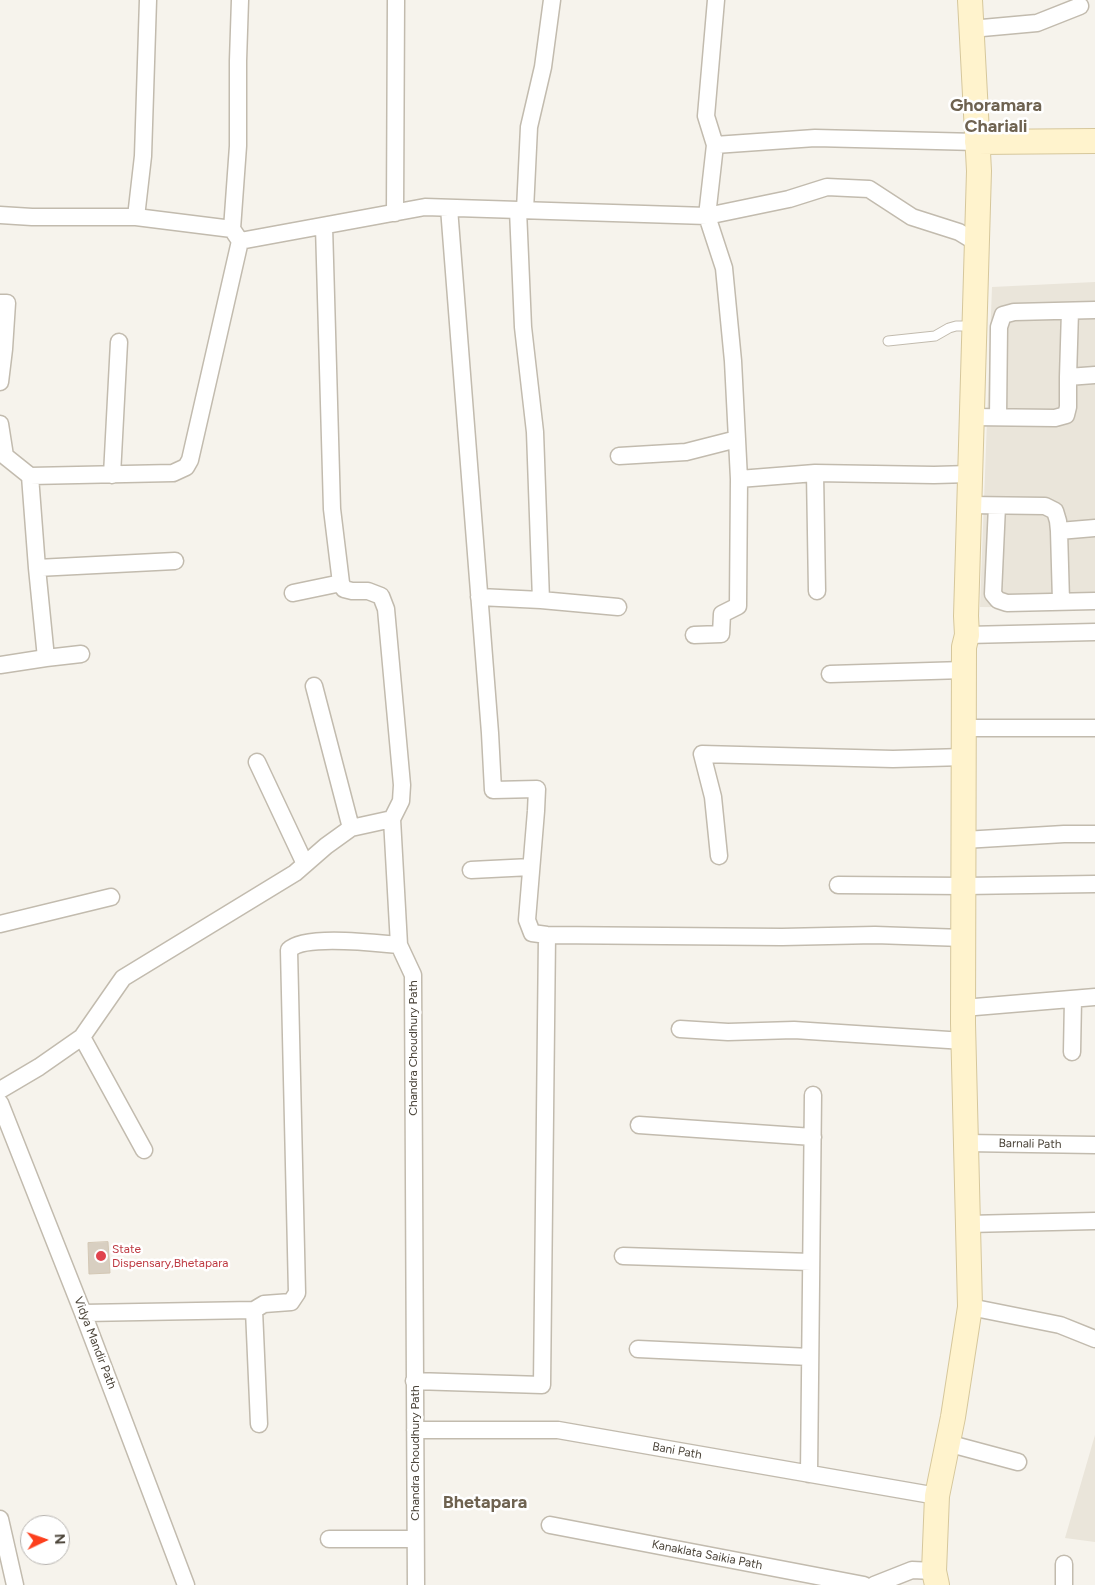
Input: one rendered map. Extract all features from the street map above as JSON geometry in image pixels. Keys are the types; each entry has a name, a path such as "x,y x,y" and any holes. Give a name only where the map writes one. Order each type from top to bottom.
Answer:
{"street":[{"path":"136,217 143,156 148,0"},
{"path":"0,424 6,456 30,476 173,473 186,466 190,460 236,235 240,0"},
{"path":"395,212 396,0"},
{"path":"541,600 534,432 523,327 521,210 528,127 543,67 552,0"},
{"path":"694,635 721,634 722,614 738,606 739,478 733,361 724,268 707,216 715,145 706,116 716,0"},
{"path":"874,1585 912,1570 936,1578 937,1496 970,1307 963,1008 964,647 968,636 966,616 980,171 970,0"},
{"path":"971,29 1036,22 1080,6"},
{"path":"715,145 815,138 977,142 1095,141"},
{"path":"0,215 32,217 136,217 236,235 324,226 425,207 707,216 789,199 826,187 869,189 912,217 960,232 977,243"},
{"path":"449,208 493,790 537,789 527,920 532,933 547,935 782,937 875,935 963,938"},
{"path":"0,1090 39,1067 82,1036 123,978 287,878 351,828 392,819 401,801 402,786 386,609 381,596 368,591 344,589 332,509 324,226"},
{"path":"0,303 6,303 0,382"},
{"path":"998,417 998,327 1003,315 1014,312 1095,310"},
{"path":"972,417 1054,418 1066,415 1068,407 1070,311"},
{"path":"112,475 119,342"},
{"path":"1068,377 1095,375"},
{"path":"619,456 686,452 737,439"},
{"path":"739,478 815,473 970,474"},
{"path":"815,473 817,591"},
{"path":"30,476 46,658"},
{"path":"969,505 1045,506 1055,511 1059,531 1061,601"},
{"path":"997,506 993,594 998,600 1007,603 1095,601"},
{"path":"1059,531 1095,528"},
{"path":"37,568 175,561"},
{"path":"293,593 342,583"},
{"path":"479,597 618,607"},
{"path":"968,636 1095,632"},
{"path":"0,665 81,654"},
{"path":"830,674 964,670"},
{"path":"314,686 351,828"},
{"path":"964,728 1095,728"},
{"path":"719,856 713,797 702,754 893,759 964,757"},
{"path":"257,762 305,864"},
{"name":"Chandra Choudhury Path","path":"392,819 399,945 413,975 416,1585"},
{"path":"964,840 1095,834"},
{"path":"471,870 532,867"},
{"path":"838,885 1095,884"},
{"path":"0,924 111,897"},
{"path":"414,1380 542,1385 547,935"},
{"path":"84,1313 254,1310 264,1304 291,1302 297,1293 288,950 293,945 304,943 346,940 399,945"},
{"path":"963,1008 1095,997"},
{"path":"1072,1052 1073,999"},
{"path":"680,1029 728,1032 794,1030 964,1041"},
{"path":"82,1036 144,1150"},
{"path":"809,1474 813,1095"},
{"name":"Vidya Mandir Path","path":"0,1103 84,1313 186,1585"},
{"path":"639,1125 812,1137"},
{"name":"Barnali Path","path":"966,1143 1095,1145"},
{"path":"968,1224 1095,1221"},
{"path":"623,1256 811,1262"},
{"path":"970,1307 1060,1325 1095,1339"},
{"path":"254,1310 259,1424"},
{"path":"638,1349 810,1357"},
{"name":"Bani Path","path":"415,1430 558,1430 937,1496"},
{"path":"947,1443 1018,1462"},
{"path":"0,1519 15,1585"},
{"name":"Kanaklata Saikia Path","path":"550,1524 864,1585"},
{"path":"329,1539 415,1539"},
{"path":"1064,1564 1064,1585"}],"lane":[{"path":"888,341 936,336 949,328 975,326"}],"shaded area":[{"path":"1095,282 1095,608 980,607 992,287"},
{"path":"1095,1435 1095,1542 1065,1538"}],"building":[{"path":"108,1242 110,1273 89,1274 88,1243"}],"place":[{"name":"State Dispensary,Bhetapara","path":"101,1256"}],"district":[{"name":"Ghoramara Chariali","path":"996,116"},
{"name":"Bhetapara","path":"485,1503"}]}
